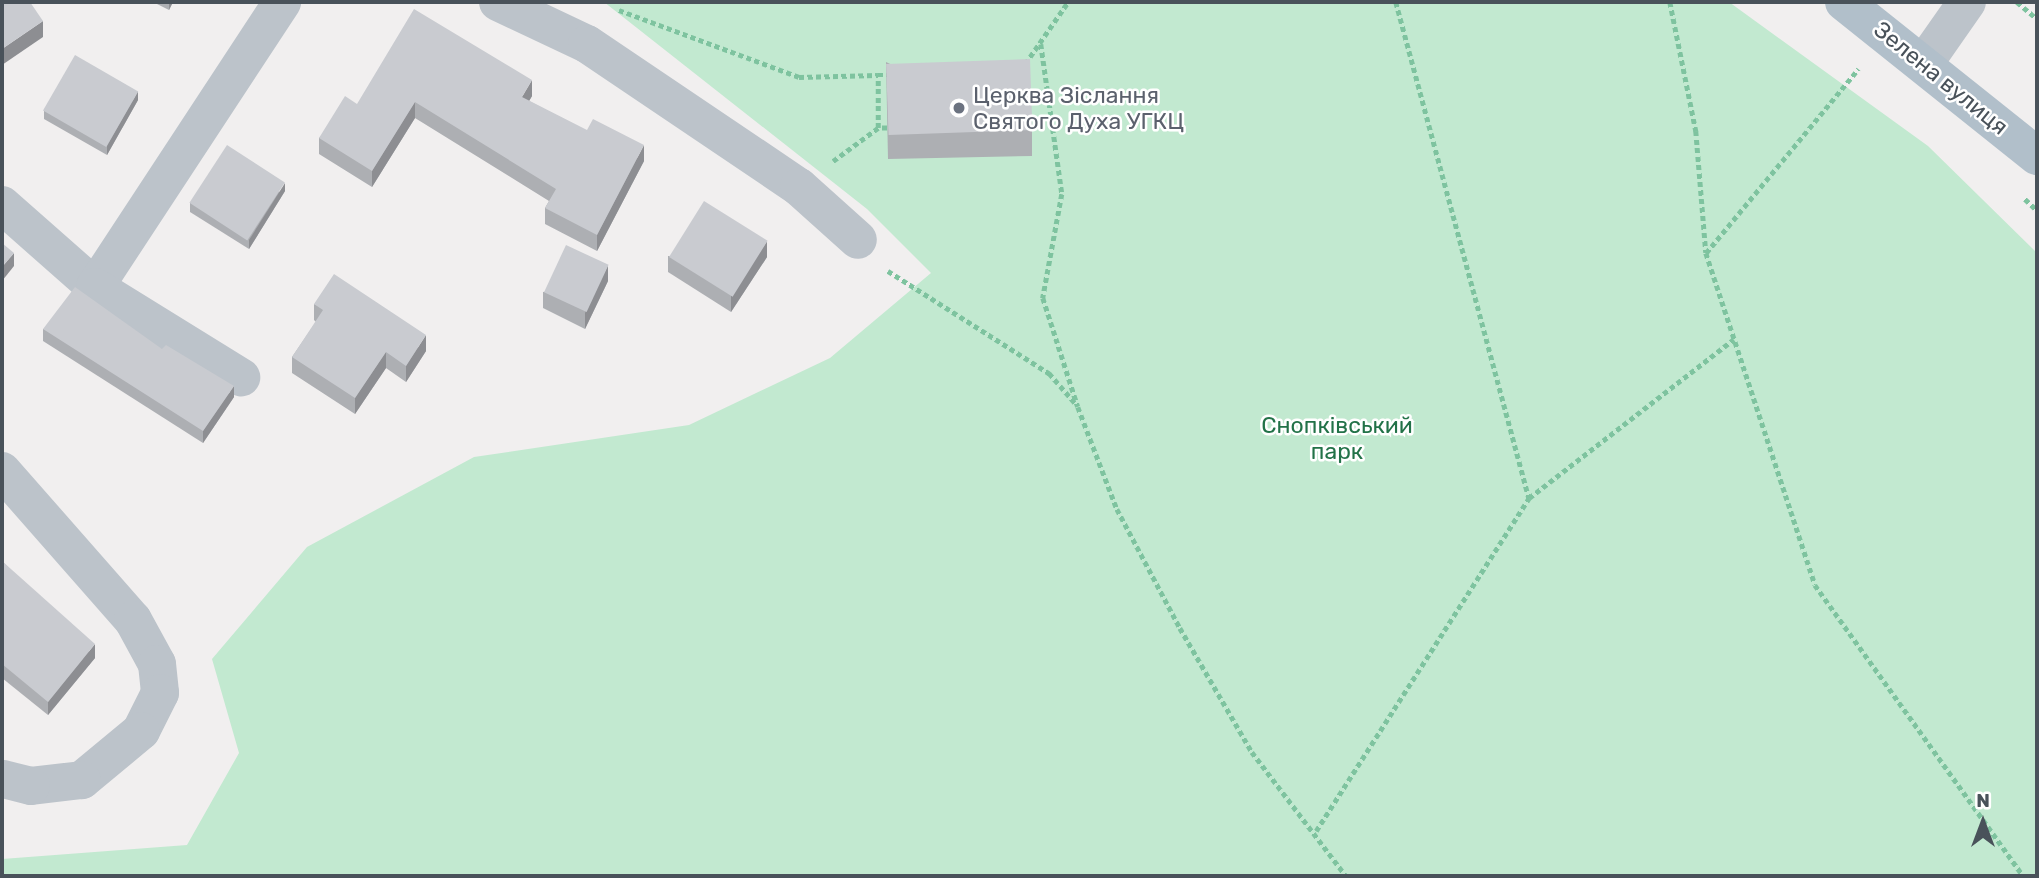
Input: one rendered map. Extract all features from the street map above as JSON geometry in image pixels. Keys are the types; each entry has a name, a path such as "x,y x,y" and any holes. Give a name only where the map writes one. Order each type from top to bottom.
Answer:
{"main road":[{"name":"Зелена вулиця","path":"1844,2 1925,62 2037,156"}],"street":[{"path":"95,287 282,2"},
{"path":"498,2 587,44 799,187 858,240"},
{"path":"1925,62 1967,2"},
{"path":"2,205 95,287 241,377"},
{"path":"2,471 133,620 157,664 160,693 141,730 82,780 31,786 2,779"}],"path":[{"path":"1011,68 1022,68 1068,2"},
{"path":"1396,2 1529,498"},
{"path":"1670,2 1696,131 1706,253 1815,584 2023,876"},
{"path":"2017,2 2037,19"},
{"path":"610,6 799,77 903,74"},
{"path":"1041,44 1062,194 1043,298 1078,407 1117,509 1180,628 1252,752 1316,831 1346,876"},
{"path":"1706,253 1865,60"},
{"path":"878,75 878,128"},
{"path":"799,187 878,128 887,128"},
{"path":"858,240 899,282 1049,373 1078,407"},
{"path":"1316,831 1529,498 1734,339"}],"green space":[{"name":"Снопківський парк","path":"604,2 1729,2 1928,146 2037,253 2037,876 2,876 2,859 187,845 239,753 212,659 307,547 474,457 689,425 830,358 931,273 867,209"}],"building":[{"path":"2,2 30,2 43,21 2,49"},
{"path":"414,9 532,80 522,97 587,130 593,119 644,145 597,235 545,208 556,189 415,102 372,171 319,138 345,96 357,104"},
{"path":"75,55 138,91 106,147 43,110"},
{"name":"Церква Зіслання Святого Духа УГКЦ","path":"1030,59 1032,130 889,135 886,64"},
{"path":"227,145 285,183 247,240 189,203"},
{"path":"704,201 768,241 733,297 669,257"},
{"path":"2,243 14,253 2,267"},
{"path":"566,245 609,265 587,312 544,292"},
{"path":"334,274 426,335 406,366 386,352 355,398 292,357 323,310 314,304"},
{"path":"75,287 162,349 166,345 234,386 203,431 43,329"},
{"path":"2,561 95,644 48,702 2,664"}],"place":[{"name":"Церква Зіслання Святого Духа УГКЦ","path":"959,108"}]}
